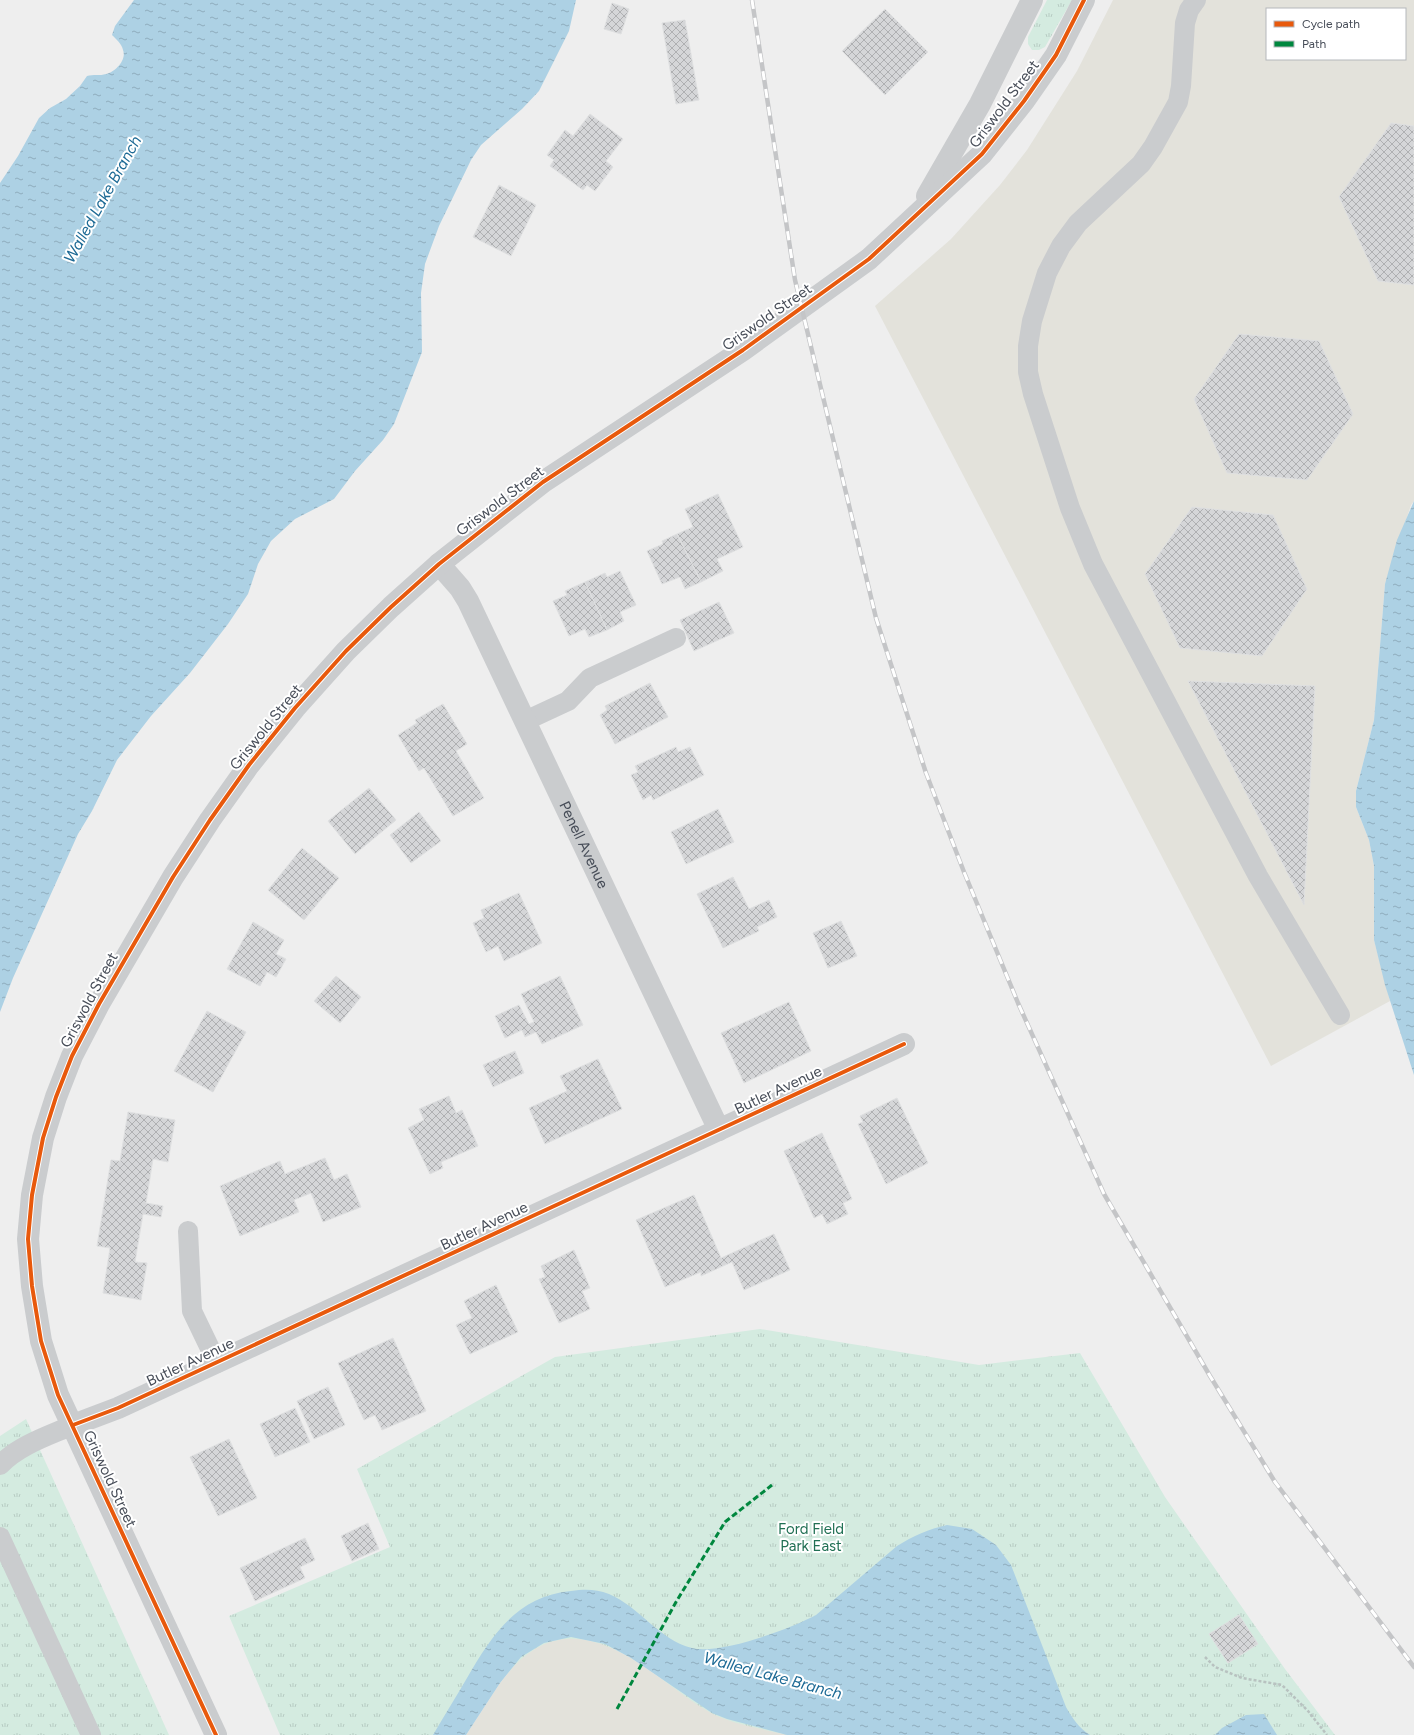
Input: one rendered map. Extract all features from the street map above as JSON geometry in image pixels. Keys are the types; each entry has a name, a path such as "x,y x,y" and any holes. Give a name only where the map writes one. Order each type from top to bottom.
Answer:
{"street":[{"name":"Griswold Street","path":"916,215 980,104 1032,0"},
{"name":"Griswold Street","path":"216,1735 58,1395 42,1341 32,1286 28,1239 32,1195 43,1138 56,1097 72,1056 113,979 173,877 210,820 249,764 295,708 346,651 391,607 439,564 544,482 707,374 869,259 982,154 1024,100 1056,55 1084,0"},
{"name":"Penell Avenue","path":"439,564 460,588 468,601 719,1130"},
{"name":"Butler Avenue","path":"72,1426 118,1408 904,1044"}],"lane":[{"path":"1196,0 1189,10 1185,24 1181,86 1178,102 1154,146 1141,164 1078,223 1061,246 1047,273 1032,321 1028,346 1028,372 1033,394 1070,508 1093,564 1258,876 1340,1015"},
{"path":"525,721 568,701 590,678 676,638"},
{"path":"188,1231 192,1310 216,1362"},
{"path":"0,1465 7,1458 31,1444 72,1426"},
{"path":"0,1537 91,1735"}],"path":[{"path":"1205,1656 1215,1667 1242,1678 1282,1685 1308,1711 1327,1735"}],"shaded area":[{"path":"1113,0 1414,0 1414,501 1411,505 1385,584 1374,720 1356,791 1356,807 1369,840 1374,866 1374,940 1390,1001 1271,1066 875,306 951,239 1000,185 1027,150 1077,71"},
{"path":"571,1637 605,1644 631,1658 712,1713 727,1719 787,1735 466,1735 500,1683 521,1657 544,1643"}],"green space":[{"path":"1047,0 1072,0 1045,47 1039,50 1032,50 1028,44 1028,37"},
{"name":"Ford Field Park East","path":"760,1329 979,1365 1080,1353 1165,1497 1285,1669 1335,1735 787,1735 748,1726 719,1717 701,1707 631,1658 600,1644 574,1639 551,1642 531,1652 513,1667 497,1687 466,1735 280,1735 229,1616 390,1547 357,1469 555,1357"},
{"path":"26,1419 169,1735 0,1735 0,1436"}],"water":[{"name":"Walled Lake Branch","path":"134,0 576,0 569,31 539,91 522,109 481,145 471,160 439,226 425,264 421,293 422,352 394,424 383,440 355,471 334,499 295,519 271,541 258,564 248,594 228,624 190,673 151,716 117,760 92,811 78,834 13,978 0,1012 0,183 18,156 39,118 50,108 66,99 80,86 87,76 109,73 113,71 122,61 124,54 123,50 112,35 115,26"},
{"path":"1414,501 1414,1075 1385,985 1374,940 1374,866 1369,840 1356,807 1356,791 1374,720 1385,584 1397,540"},
{"name":"Walled Lake Branch","path":"947,1525 972,1529 996,1545 1011,1565 1066,1707 1082,1729 1090,1735 787,1735 727,1719 712,1713 631,1658 605,1644 571,1637 544,1643 521,1657 500,1683 466,1735 433,1735 476,1662 497,1633 508,1620 521,1609 552,1594 586,1590 600,1591 620,1600 659,1631 680,1644 692,1648 720,1648 773,1633 816,1615 897,1546 921,1533"},
{"path":"1264,1714 1277,1735 1215,1735 1222,1728 1246,1715"}],"building":[{"path":"612,3 629,9 621,34 604,29"},
{"path":"885,9 928,52 885,95 842,51"},
{"path":"685,20 699,100 676,104 662,23"},
{"path":"590,114 623,139 606,161 613,167 595,191 587,185 583,190 550,166 554,160 547,155 565,130 573,136"},
{"path":"1391,123 1414,126 1414,285 1378,281 1339,197"},
{"path":"499,185 536,205 511,256 473,237"},
{"path":"1239,334 1319,341 1353,414 1307,480 1227,473 1194,399"},
{"path":"718,494 743,547 717,559 723,571 701,582 677,534 693,527 685,509"},
{"path":"1192,507 1273,515 1307,589 1262,656 1180,648 1145,574"},
{"path":"677,534 701,582 685,589 680,577 662,584 647,551 663,544 662,541"},
{"path":"620,571 636,605 620,612 624,621 607,630 585,582 605,573 607,577"},
{"path":"585,582 607,630 589,637 585,629 569,636 553,601 567,595 565,591"},
{"path":"719,602 734,633 694,651 680,620"},
{"path":"1188,681 1315,686 1304,905"},
{"path":"650,683 668,717 615,744 600,715 607,710 605,706"},
{"path":"443,704 467,744 456,751 484,798 453,816 424,768 419,771 398,735 417,723 415,720"},
{"path":"676,747 678,752 690,747 704,775 653,800 651,795 643,800 631,775 638,772 635,766"},
{"path":"369,788 396,820 355,854 328,821"},
{"path":"718,809 734,842 686,864 671,832"},
{"path":"419,812 441,841 411,863 390,835"},
{"path":"302,848 339,878 304,920 268,890"},
{"path":"733,877 749,909 769,900 777,917 757,927 759,931 723,948 697,894"},
{"path":"519,893 542,943 504,961 498,946 486,952 473,923 484,918 481,910"},
{"path":"841,921 857,956 828,968 813,933"},
{"path":"253,922 284,940 276,954 286,959 276,977 267,972 260,986 227,969"},
{"path":"336,976 361,997 340,1023 314,1001"},
{"path":"560,976 583,1025 542,1044 536,1032 525,1037 522,1030 505,1038 495,1016 519,1005 529,1024 534,1022 521,994"},
{"path":"789,1002 811,1051 744,1083 721,1033"},
{"path":"207,1011 246,1032 213,1092 174,1071"},
{"path":"515,1051 524,1073 493,1087 483,1065"},
{"path":"598,1059 622,1109 545,1144 529,1108 567,1091 560,1076"},
{"path":"449,1096 456,1113 462,1110 478,1146 441,1162 443,1168 430,1174 408,1128 424,1120 419,1109"},
{"path":"897,1098 928,1163 886,1184 858,1124 863,1122 860,1116"},
{"path":"128,1112 175,1120 168,1162 153,1159 146,1203 163,1206 161,1217 143,1214 135,1262 147,1263 141,1300 103,1293 110,1248 97,1246 111,1160 120,1161"},
{"path":"822,1133 852,1199 843,1203 848,1214 827,1224 822,1214 814,1218 784,1151"},
{"path":"325,1158 334,1180 347,1174 361,1207 323,1222 311,1193 294,1200 299,1212 240,1236 220,1186 280,1161 285,1174"},
{"path":"694,1195 721,1258 774,1234 790,1270 744,1290 732,1262 701,1276 701,1272 665,1287 636,1220"},
{"path":"574,1250 590,1288 582,1291 590,1309 559,1323 539,1279 545,1277 541,1266"},
{"path":"496,1285 518,1332 470,1354 456,1325 472,1318 464,1301"},
{"path":"393,1338 426,1411 382,1430 375,1415 364,1420 338,1363"},
{"path":"328,1387 345,1425 314,1439 297,1401"},
{"path":"295,1408 310,1442 275,1457 260,1424"},
{"path":"229,1439 257,1498 218,1516 190,1457"},
{"path":"368,1523 379,1549 352,1561 341,1536"},
{"path":"305,1538 315,1560 300,1567 305,1578 255,1601 240,1568"},
{"path":"1239,1615 1258,1644 1228,1663 1209,1634"}],"railway":[{"path":"752,0 795,280 876,618 926,773 964,872 1018,1003 1104,1194 1210,1376 1275,1482 1414,1667"}],"marked path":[{"path":"617,1709 676,1602 725,1522 772,1485"}],"cycle path":[{"path":"216,1735 58,1395 41,1341 32,1286 28,1239 32,1195 43,1138 56,1097 72,1056 99,1004 173,877 210,820 249,765 295,708 346,651 391,607 439,564 543,482 743,350 869,259 982,154 1024,101 1056,55 1084,0"},
{"path":"73,1425 118,1408 904,1044"}]}
